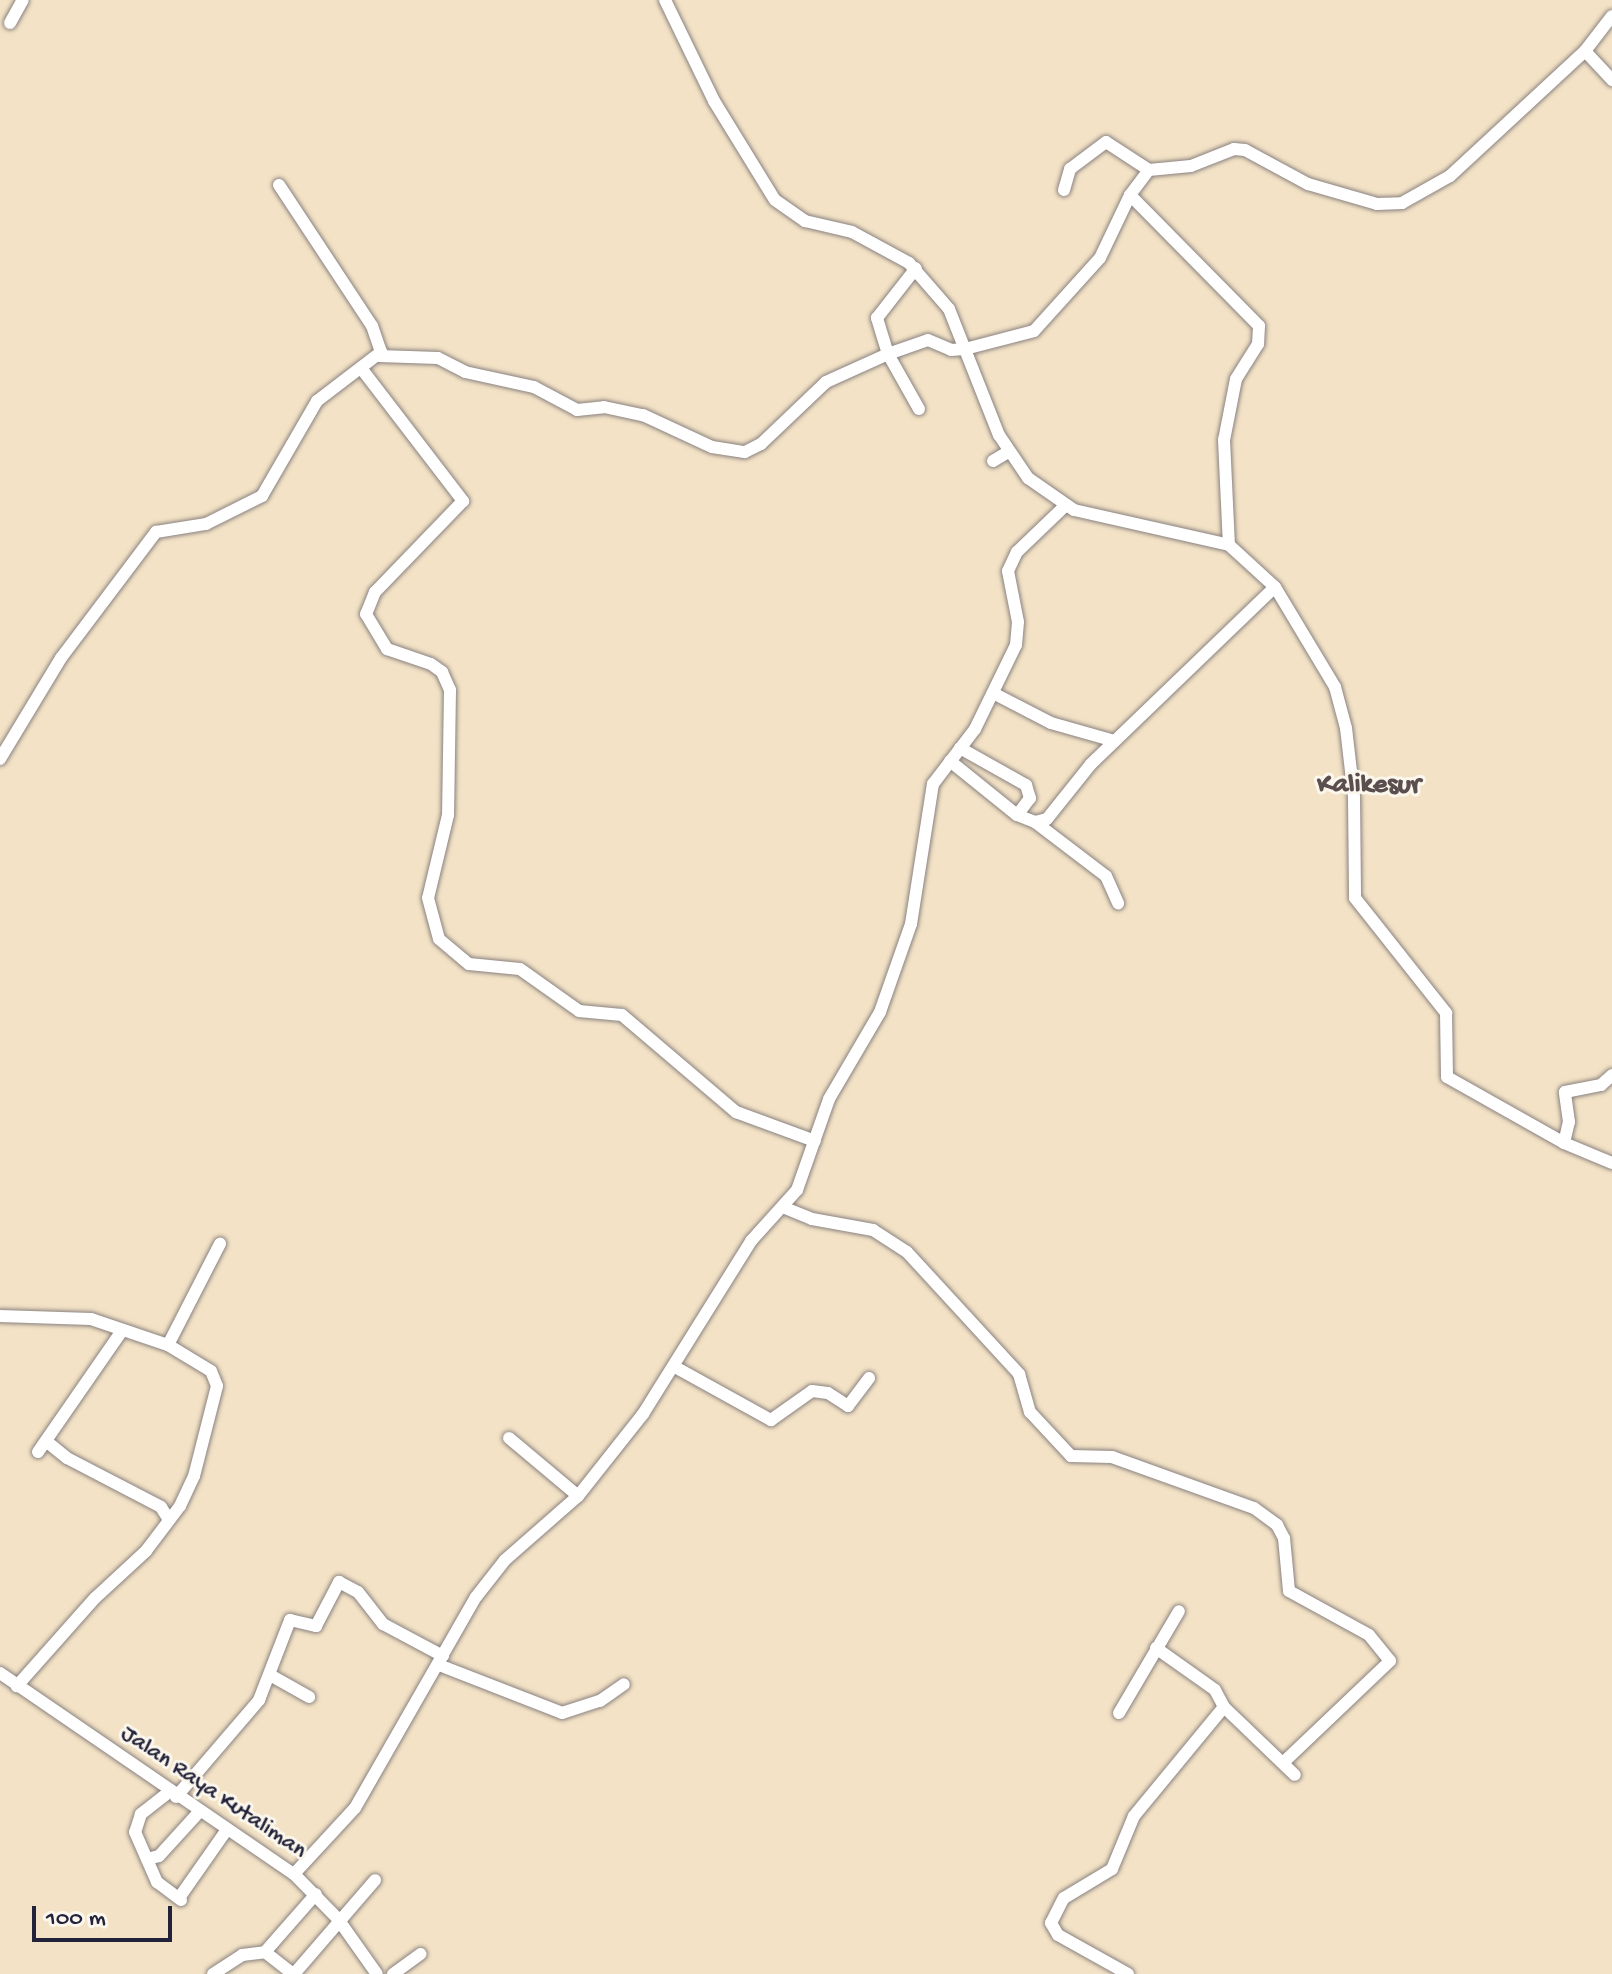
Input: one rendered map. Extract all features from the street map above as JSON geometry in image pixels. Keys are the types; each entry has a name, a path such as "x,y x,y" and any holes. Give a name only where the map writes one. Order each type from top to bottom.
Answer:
{"street":[{"path":"10,23 23,0"},
{"path":"665,0 714,101 775,200 789,214 852,232 916,268 953,314 1008,452 1028,478 1065,506 1229,545 1275,587 1335,687 1346,728 1354,797 1355,898 1446,1013 1447,1077 1564,1143 1612,1163"},
{"path":"1064,190 1070,169 1100,142 1111,142 1149,170 1191,166 1234,149 1245,150 1308,184 1377,204 1402,203 1450,176 1585,51 1612,16"},
{"path":"1585,51 1612,80"},
{"path":"0,759 61,658 156,532 206,524 262,496 317,401 379,356 438,358 465,372 534,387 577,410 604,407 643,415 712,447 745,452 761,444 826,382 888,354 928,340 951,350 965,349 1042,325 1100,258 1130,195 1149,170"},
{"path":"279,185 372,326 382,348 379,356"},
{"path":"1130,195 1259,326 1258,344 1236,379 1224,440 1229,545"},
{"path":"916,268 877,318 888,354 919,409"},
{"path":"361,368 463,501 375,592 366,614 387,649 431,664 442,672 450,690 448,815 428,898 439,939 469,964 520,969 579,1011 622,1015 736,1112 815,1141"},
{"path":"993,461 1008,452"},
{"path":"294,1874 355,1808 441,1660 505,1560 578,1496 675,1367 751,1241 785,1208 815,1141 829,1099 880,1012 895,971 911,924 931,791 993,693 1016,645 1017,612 1008,571 1017,552 1065,506"},
{"path":"1035,822 1057,813 1114,741 1275,587"},
{"path":"993,693 1051,723 1114,741"},
{"path":"960,748 1026,785 1030,798 1017,815"},
{"path":"950,761 1017,815 1035,822 1106,876 1118,903"},
{"path":"1564,1143 1569,1122 1565,1092 1601,1085 1612,1075"},
{"path":"785,1208 812,1219 873,1230 907,1252 1019,1374 1030,1412 1071,1456 1122,1460 1254,1508 1283,1532 1289,1591 1369,1635 1390,1661 1284,1762"},
{"path":"168,1345 220,1244"},
{"path":"0,1316 91,1319 121,1332 168,1345 211,1371 217,1386 194,1476 169,1520 17,1686"},
{"path":"121,1332 42,1446 161,1507 169,1520"},
{"path":"675,1367 771,1420 812,1391 820,1390 848,1406 869,1378"},
{"path":"509,1438 578,1496"},
{"path":"226,1831 180,1899 157,1882 135,1825 141,1814 173,1794 259,1700 290,1620 316,1626 339,1582 358,1592 383,1624 441,1660 562,1713 600,1701 624,1684"},
{"path":"1119,1713 1179,1611"},
{"path":"1156,1648 1215,1690 1224,1707 1295,1775"},
{"name":"Jalan Raya Kutaliman","path":"0,1673 226,1831 294,1874 338,1919 377,1974"},
{"path":"270,1675 309,1697"},
{"path":"1128,1974 1058,1935 1051,1923 1064,1898 1112,1869 1134,1816 1224,1707"},
{"path":"147,1859 159,1856 199,1812"},
{"path":"265,1952 293,1974 375,1880"},
{"path":"213,1974 242,1955 265,1952 316,1894"},
{"path":"393,1974 421,1954"}],"district":[{"name":"Kalikesur","path":"1369,786"}]}
